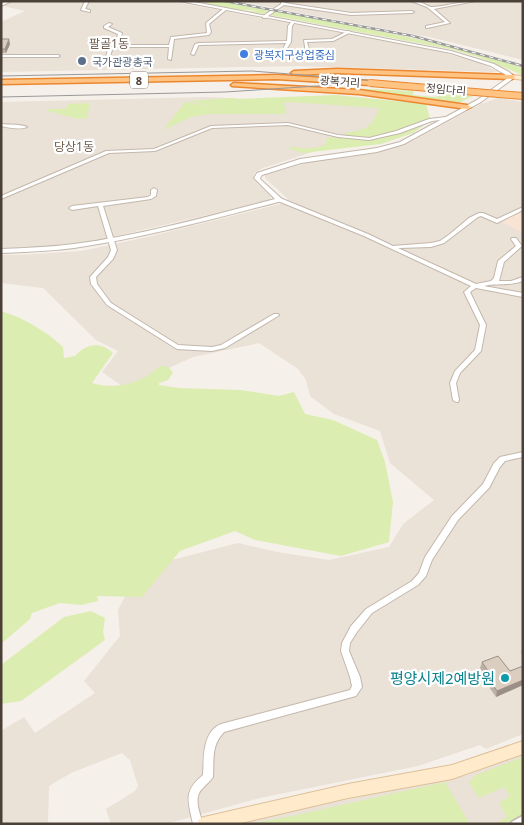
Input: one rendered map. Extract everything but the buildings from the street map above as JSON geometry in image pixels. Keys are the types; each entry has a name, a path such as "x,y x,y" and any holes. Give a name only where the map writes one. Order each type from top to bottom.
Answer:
{"highway":[{"path":"277,77 302,72 337,71 512,77"},
{"name":"광복거리","path":"1,82 277,77 370,83"},
{"name":"광복거리","path":"1,90 370,83"},
{"name":"정임다리","path":"370,83 523,96"},
{"path":"234,85 359,92 467,107"}],"main road":[{"path":"512,77 523,78"},
{"path":"204,824 348,791 452,772 523,747"}],"street":[{"path":"1,5 10,1"},
{"path":"87,1 83,10 89,11"},
{"path":"181,1 466,56 499,69 512,77 483,98 402,143 376,150 300,161 259,174 257,178 280,200 393,247 475,286 523,295"},
{"path":"413,1 433,8 448,23 427,28"},
{"path":"433,8 473,1"},
{"path":"264,16 283,2 352,14 412,12"},
{"path":"170,59 172,38 208,34 207,24 209,20 226,9"},
{"path":"276,52 283,52 289,42 290,26 293,22"},
{"path":"110,24 105,27 120,33 117,46"},
{"path":"308,53 305,41 333,40 349,32"},
{"path":"193,54 196,45 199,44 289,42"},
{"path":"107,61 110,49 117,46 171,46"},
{"path":"1,56 58,56"},
{"path":"1,198 108,152 155,150 211,126 288,124 338,136 369,139 398,132 431,120 446,118"},
{"path":"1,125 25,127"},
{"path":"72,208 149,198 153,196 154,190"},
{"path":"1,251 48,250 110,242 280,200"},
{"path":"100,205 114,250 110,258 94,277 94,284 109,304 177,347 212,349 223,347 276,315"},
{"path":"393,247 435,244 457,233 475,216 481,214 497,221 523,208"},
{"path":"493,282 500,273 501,261 518,246 514,239"},
{"path":"456,400 453,383 458,372 478,351 482,338 483,325 467,292 475,286 493,282 512,283 523,279"},
{"path":"198,824 192,796 195,786 208,777 209,745 213,736 221,728 353,693 357,687 355,677 344,651 354,628 369,611 415,583 423,574 428,559 454,518 486,486 496,465 503,459 523,454"},
{"path":"514,824 523,819"}],"shaded area":[{"path":"13,1 168,1 442,52 480,63 498,72 298,66 1,72 1,22 25,11 3,6"},
{"path":"237,1 523,1 523,60 434,38"},
{"path":"209,97 384,106 377,124 365,135 263,168 254,173 253,179 271,197 268,201 90,242 27,248 1,248 1,102"},
{"path":"498,98 523,102 523,734 486,749 480,745 418,766 260,798 166,824 111,824 106,809 135,791 138,786 130,760 122,753 71,773 49,786 48,824 1,824 1,731 24,717 35,733 95,693 84,681 120,636 118,610 127,592 160,563 238,543 277,552 329,560 389,547 403,524 434,500 390,463 380,431 334,414 310,396 306,380 298,369 259,343 193,357 125,388 102,372 118,351 96,340 43,288 1,283 1,255 81,251 152,236 280,204 289,200 265,178 265,175 326,157 374,152 409,143 481,104"},
{"path":"523,210 523,233 500,221"},
{"path":"523,754 523,824 225,824 468,775"}],"green space":[{"path":"193,1 220,1 270,11 264,14 247,11 259,10 241,10"},
{"path":"276,11 401,35 493,58 523,68 523,75 478,57 450,49 270,15"},
{"path":"323,88 414,91 413,95 437,97 438,93 473,96 454,103 372,91"},
{"path":"335,95 426,104 430,118 400,130 376,136 354,137 345,135 346,133 364,129 371,124 379,108 289,102 282,103 286,108 286,114 208,114 191,117 163,130 185,102 220,108 187,101"},
{"path":"90,103 87,118 78,119 55,113 54,111 46,112 49,109 66,109 68,104"},
{"path":"428,122 413,133 381,144 303,153 290,149 290,147 308,148 322,146 326,144 326,139 331,137 375,139 403,132"},
{"path":"1,311 26,321 49,336 63,347 64,358 75,356 88,347 98,346 108,349 113,353 92,383 110,386 128,384 145,377 160,366 169,367 173,373 168,380 159,383 159,385 179,388 241,390 279,396 294,392 305,414 333,420 377,440 385,462 393,502 389,542 341,556 255,540 235,531 180,551 142,597 97,596 98,601 81,605 60,603 32,613 30,619 1,644"},
{"path":"91,611 105,618 103,632 105,640 21,701 1,704 1,665 64,617"},
{"path":"523,757 523,815 505,824 496,824 507,817 499,803 510,796 504,787 479,798 469,782 476,775"},
{"path":"445,782 470,824 248,824 292,816"}],"tram line":[{"path":"1,76 252,71 429,85 523,95"},
{"path":"1,97 225,92 333,85"}],"railway":[{"path":"225,1 413,36 523,66"}],"place":[{"name":"광복지구상업중심","path":"244,54"},
{"name":"국가관광총국","path":"82,61"},
{"name":"평양시제2예방원","path":"505,678"}],"district":[{"name":"팔골1동","path":"109,43"},
{"name":"당상1동","path":"74,146"}]}
